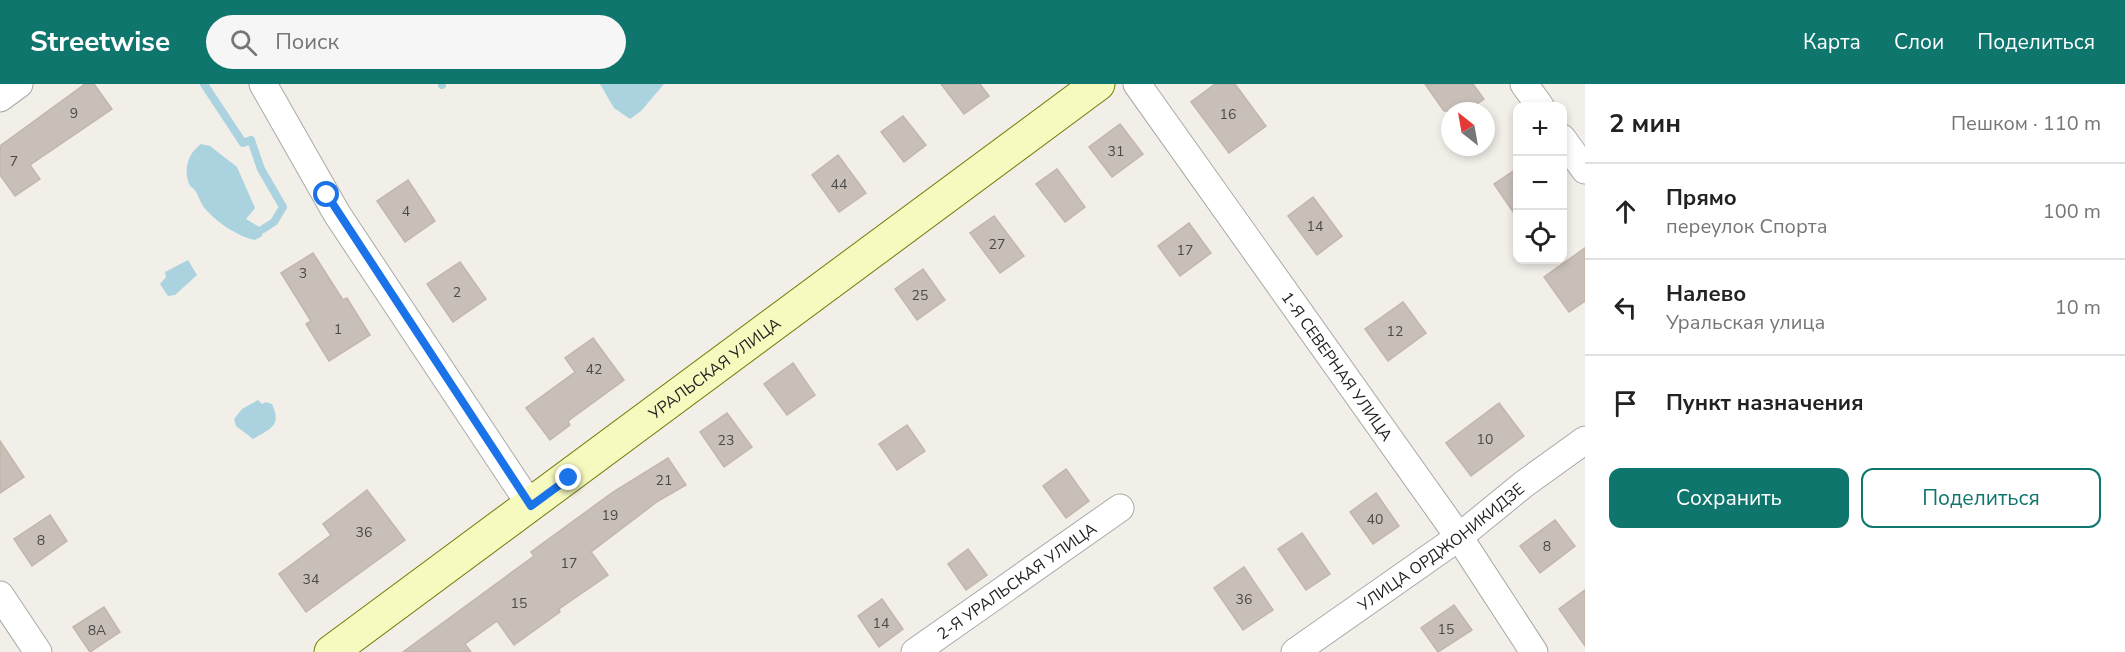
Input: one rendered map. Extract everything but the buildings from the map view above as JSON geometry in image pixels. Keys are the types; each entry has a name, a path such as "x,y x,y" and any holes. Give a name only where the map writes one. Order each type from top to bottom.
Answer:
{"main road":[{"name":"УРАЛЬСКАЯ УЛИЦА","path":"331,652 1098,84"}],"street":[{"path":"0,98 19,84"},
{"path":"263,84 337,214 531,506"},
{"name":"1-Я СЕВЕРНАЯ УЛИЦА","path":"1137,84 1459,537 1534,652"},
{"path":"1524,84 1537,102"},
{"path":"1567,144 1585,170"},
{"name":"УЛИЦА ОРДЖОНИКИДЗЕ","path":"1295,652 1459,537 1524,484 1585,440"},
{"name":"2-Я УРАЛЬСКАЯ УЛИЦА","path":"915,652 1120,508"},
{"path":"0,595 38,652"}],"water":[{"path":"600,84 664,84 641,111 630,119 614,108"},
{"path":"201,144 210,146 237,167 255,208 246,219 263,229 262,236 255,240 234,232 219,222 203,206 190,186 187,175 192,153"},
{"path":"188,260 197,275 175,295 168,296 160,284 166,277 165,272"},
{"path":"258,400 262,404 266,402 272,404 276,417 273,426 253,439 236,426 234,419 242,409"}],"waterway":[{"path":"204,84 243,143 251,140 261,169 283,207 274,222 263,229"}],"route":[{"path":"327,195 337,214 531,506 569,478"}]}
